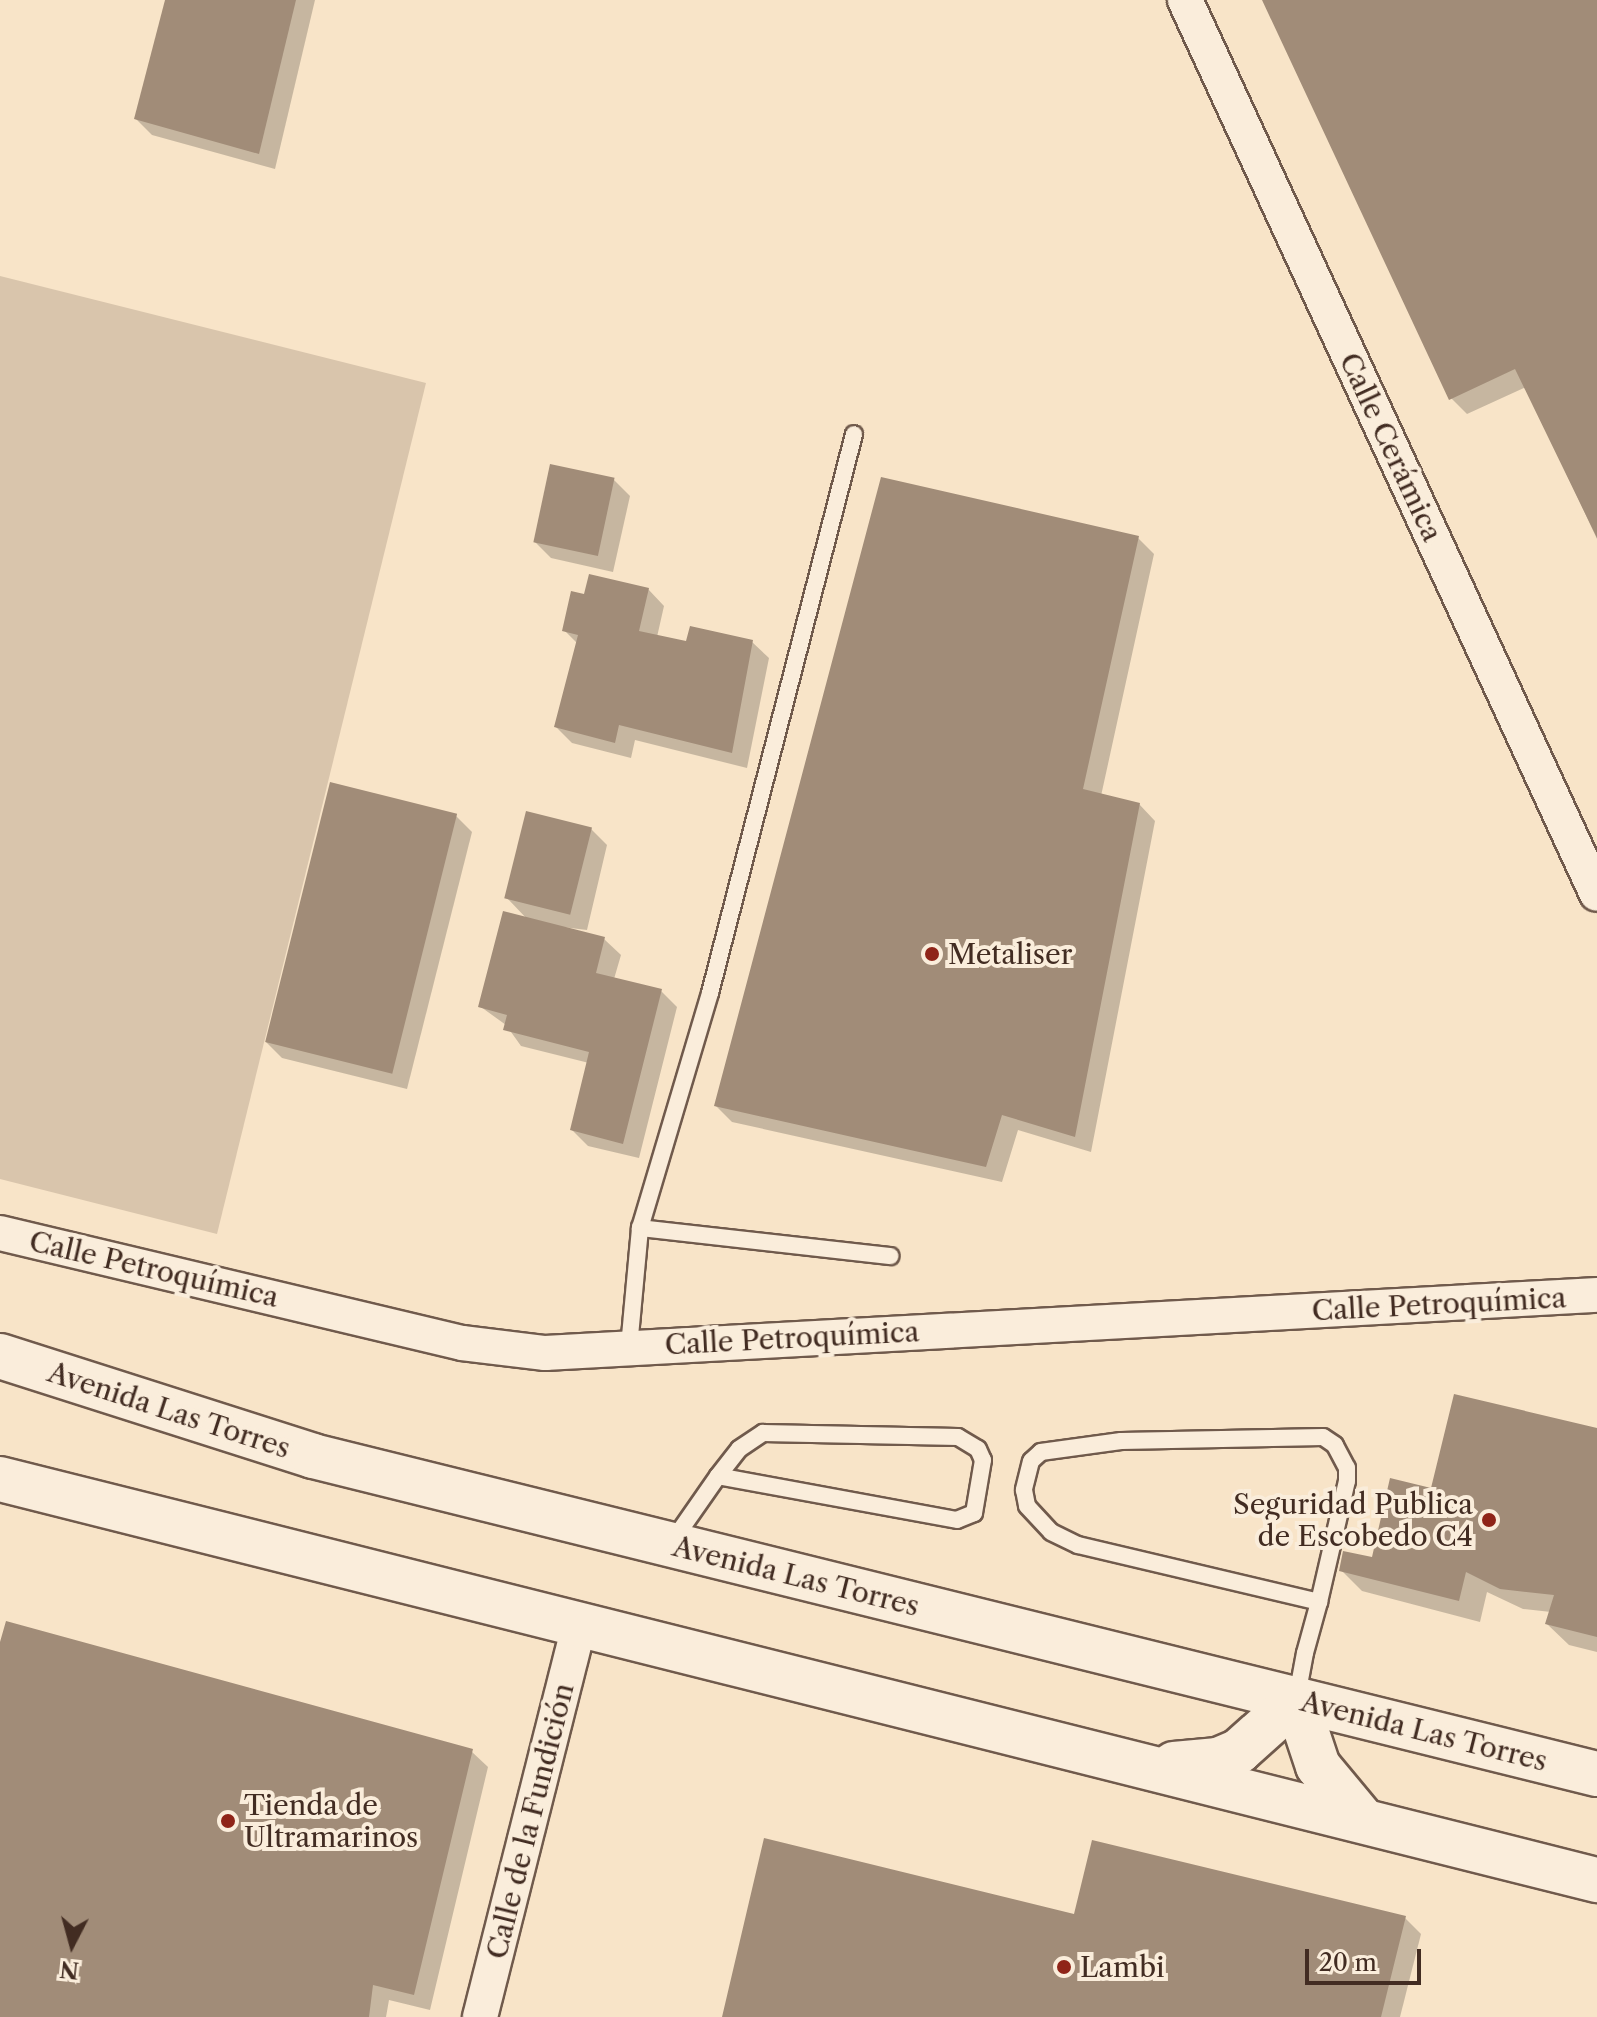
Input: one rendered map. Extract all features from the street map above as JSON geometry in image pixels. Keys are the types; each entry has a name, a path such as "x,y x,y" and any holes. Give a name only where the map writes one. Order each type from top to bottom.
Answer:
{"main road":[{"name":"Avenida Las Torres","path":"0,1356 313,1456 1597,1774"},
{"path":"0,1479 1597,1880"},
{"path":"1156,1767 1218,1760 1239,1751 1296,1700 1318,1766 1362,1819"}],"street":[{"name":"Calle Cerámica","path":"1185,0 1597,894"},
{"name":"Calle Petroquímica","path":"0,1233 462,1343 545,1353 1597,1295"},
{"name":"Calle de la Fundición","path":"480,2017 579,1625"}],"lane":[{"path":"629,1347 640,1228 710,993 854,434"},
{"path":"640,1228 890,1256"},
{"path":"671,1545 718,1476 739,1449 763,1433 958,1437 978,1449 983,1460 974,1513 957,1520 718,1476"},
{"path":"1296,1700 1319,1602 1347,1481 1342,1455 1323,1437 1121,1441 1041,1452 1031,1461 1024,1490 1027,1506 1051,1532 1078,1545 1319,1602"}],"shaded area":[{"path":"0,276 426,383 217,1234 0,1179"}],"building":[{"path":"165,0 296,0 259,154 134,119"},
{"path":"1262,0 1597,0 1597,538 1515,369 1449,400"},
{"path":"550,464 615,478 598,556 533,542"},
{"name":"Metaliser","path":"881,477 1139,536 1083,789 1140,803 1075,1137 1002,1115 986,1167 714,1106"},
{"path":"589,574 649,588 639,631 686,641 690,626 753,640 732,753 619,725 615,743 554,727 578,635 562,631 571,591 584,594"},
{"path":"330,782 457,814 392,1074 265,1042"},
{"path":"526,811 592,827 570,915 504,898"},
{"path":"503,911 605,937 596,973 662,989 623,1144 570,1130 589,1052 503,1030 507,1015 478,1007"},
{"name":"Seguridad Publica de Escobedo C4","path":"1454,1394 1597,1428 1597,1637 1545,1624 1554,1595 1500,1589 1466,1572 1459,1601 1339,1571 1343,1551 1372,1557 1390,1478 1431,1488"},
{"name":"Tienda de Ultramarinos","path":"6,1621 473,1749 414,1995 373,1985 369,2017 0,2017 0,1642"},
{"name":"Lambi","path":"764,1838 1074,1914 1092,1840 1406,1916 1381,2017 722,2017"}],"place":[{"name":"Metaliser","path":"932,954"},
{"name":"Seguridad Publica de Escobedo C4","path":"1489,1520"},
{"name":"Tienda de Ultramarinos","path":"228,1821"},
{"name":"Lambi","path":"1064,1967"}]}
